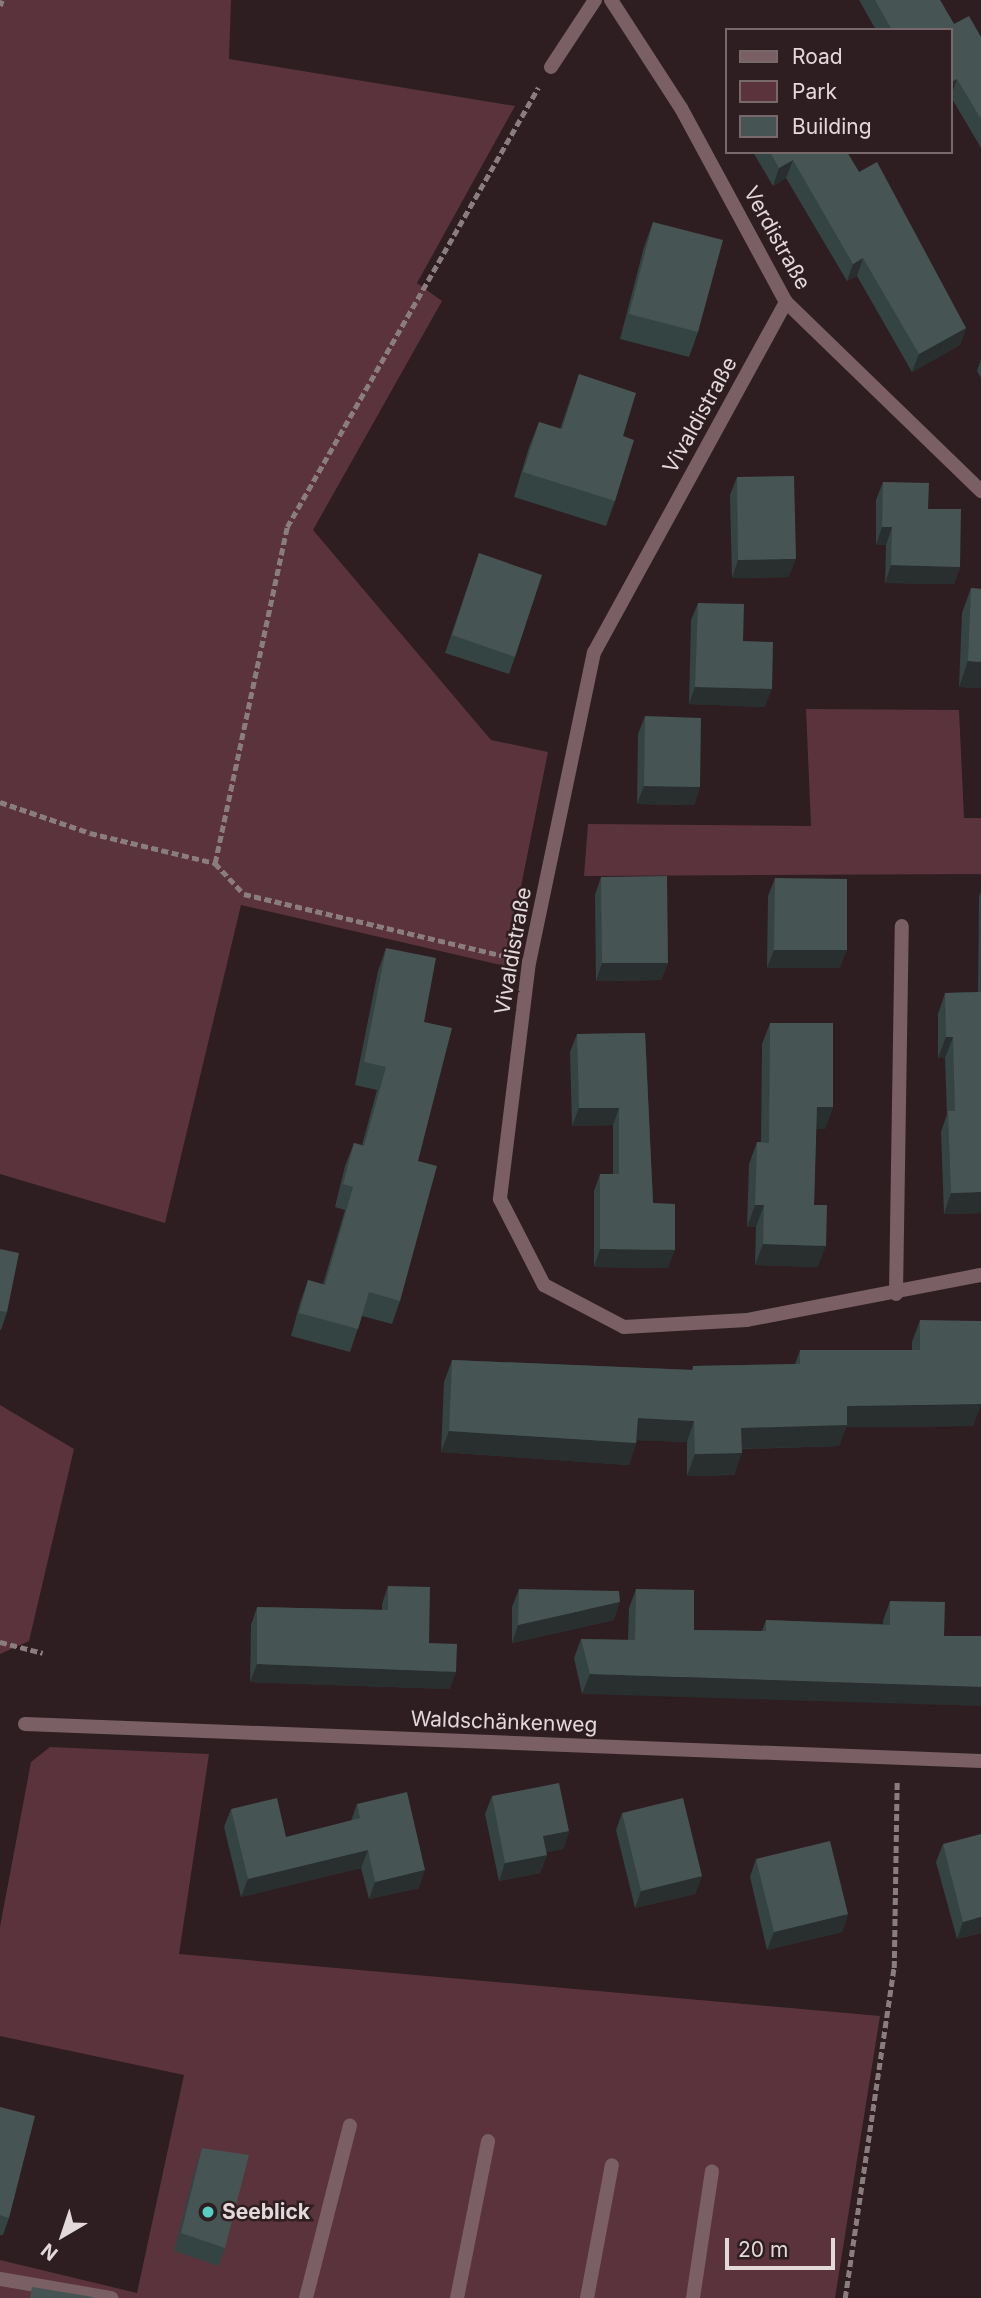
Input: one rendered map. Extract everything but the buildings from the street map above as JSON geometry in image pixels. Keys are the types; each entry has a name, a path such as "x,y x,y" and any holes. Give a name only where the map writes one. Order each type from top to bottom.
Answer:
{"street":[{"path":"551,67 595,0"},
{"name":"Verdistraße","path":"611,0 681,107 786,302 981,491"},
{"name":"Vivaldistraße","path":"786,302 594,652 529,962 500,1199 544,1285 624,1327 737,1322 896,1294 981,1275"},
{"path":"896,1294 902,926"},
{"name":"Waldschänkenweg","path":"25,1724 981,1761"},
{"path":"306,2298 350,2126"},
{"path":"457,2298 488,2141"},
{"path":"587,2298 612,2165"},
{"path":"693,2298 712,2171"},
{"path":"0,2279 111,2298"}],"path":[{"path":"0,6 2,0"},
{"path":"215,863 287,527 551,67"},
{"path":"0,802 90,833 215,863 244,894 529,962"},
{"path":"0,1642 43,1653"},
{"path":"845,2298 894,1968 897,1759"}],"green space":[{"path":"0,0 231,0 229,59 515,106 417,283 442,301 313,530 491,740 548,752 505,966 241,905 165,1223 0,1174"},
{"path":"806,709 959,710 964,818 981,818 981,874 584,876 588,824 811,826"},
{"path":"0,1405 74,1449 29,1641 0,1654"},
{"path":"50,1747 209,1754 179,1954 880,2016 835,2298 0,2298 0,2260 137,2293 184,2075 0,2036 0,1927 31,1762"}],"place":[{"name":"Seeblick","path":"208,2212"}]}
